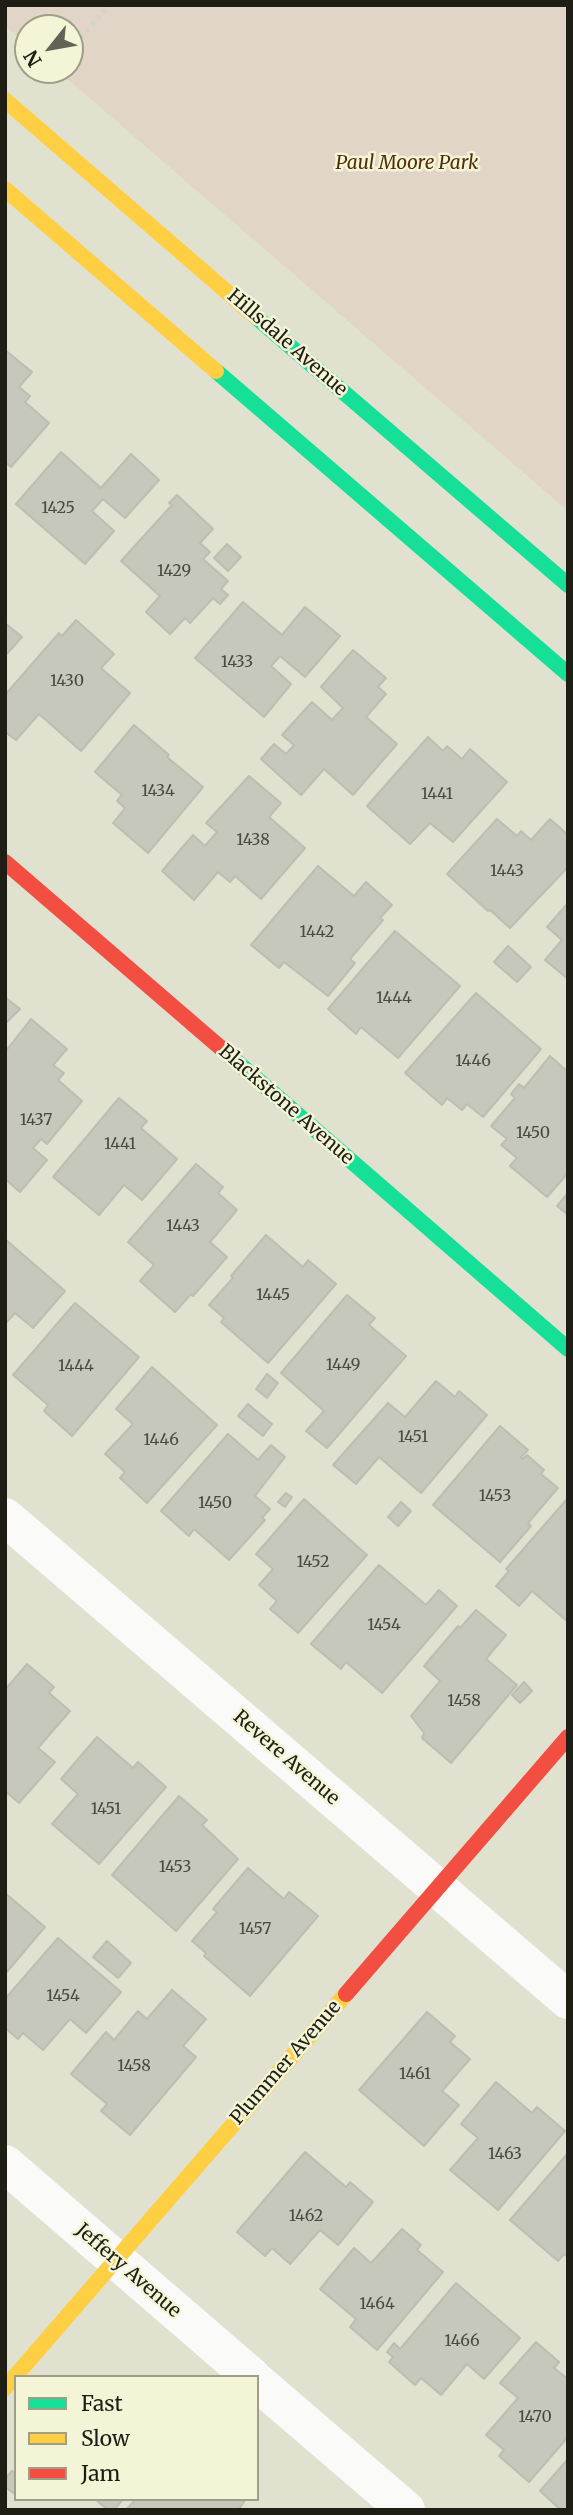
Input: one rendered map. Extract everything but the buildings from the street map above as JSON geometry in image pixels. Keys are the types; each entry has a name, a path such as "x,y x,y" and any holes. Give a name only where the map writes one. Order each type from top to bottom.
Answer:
{"main road":[{"name":"Hillsdale Avenue","path":"5,100 568,585"},
{"path":"5,189 568,674"},
{"name":"Blackstone Avenue","path":"5,862 568,1349"},
{"name":"Plummer Avenue","path":"16,2375 568,1737"}],"street":[{"name":"Revere Avenue","path":"5,1517 568,2000"},
{"name":"Jeffery Avenue","path":"5,2164 250,2375"},
{"path":"259,2384 406,2510"}],"path":[{"path":"84,35 110,5"}],"green space":[{"name":"Paul Moore Park","path":"5,5 568,5 568,511 73,84 84,84 84,14 14,14 14,33 5,26"}],"traffic: fast":[{"path":"256,317 568,585"},
{"path":"216,371 568,674"},
{"path":"222,1049 568,1349"}],"traffic: slow":[{"path":"5,100 256,317"},
{"path":"5,189 216,371"},
{"path":"16,2375 346,1994"},
{"path":"5,2388 14,2378"}],"traffic: jam":[{"path":"5,862 222,1049"},
{"path":"346,1994 568,1737"}]}
